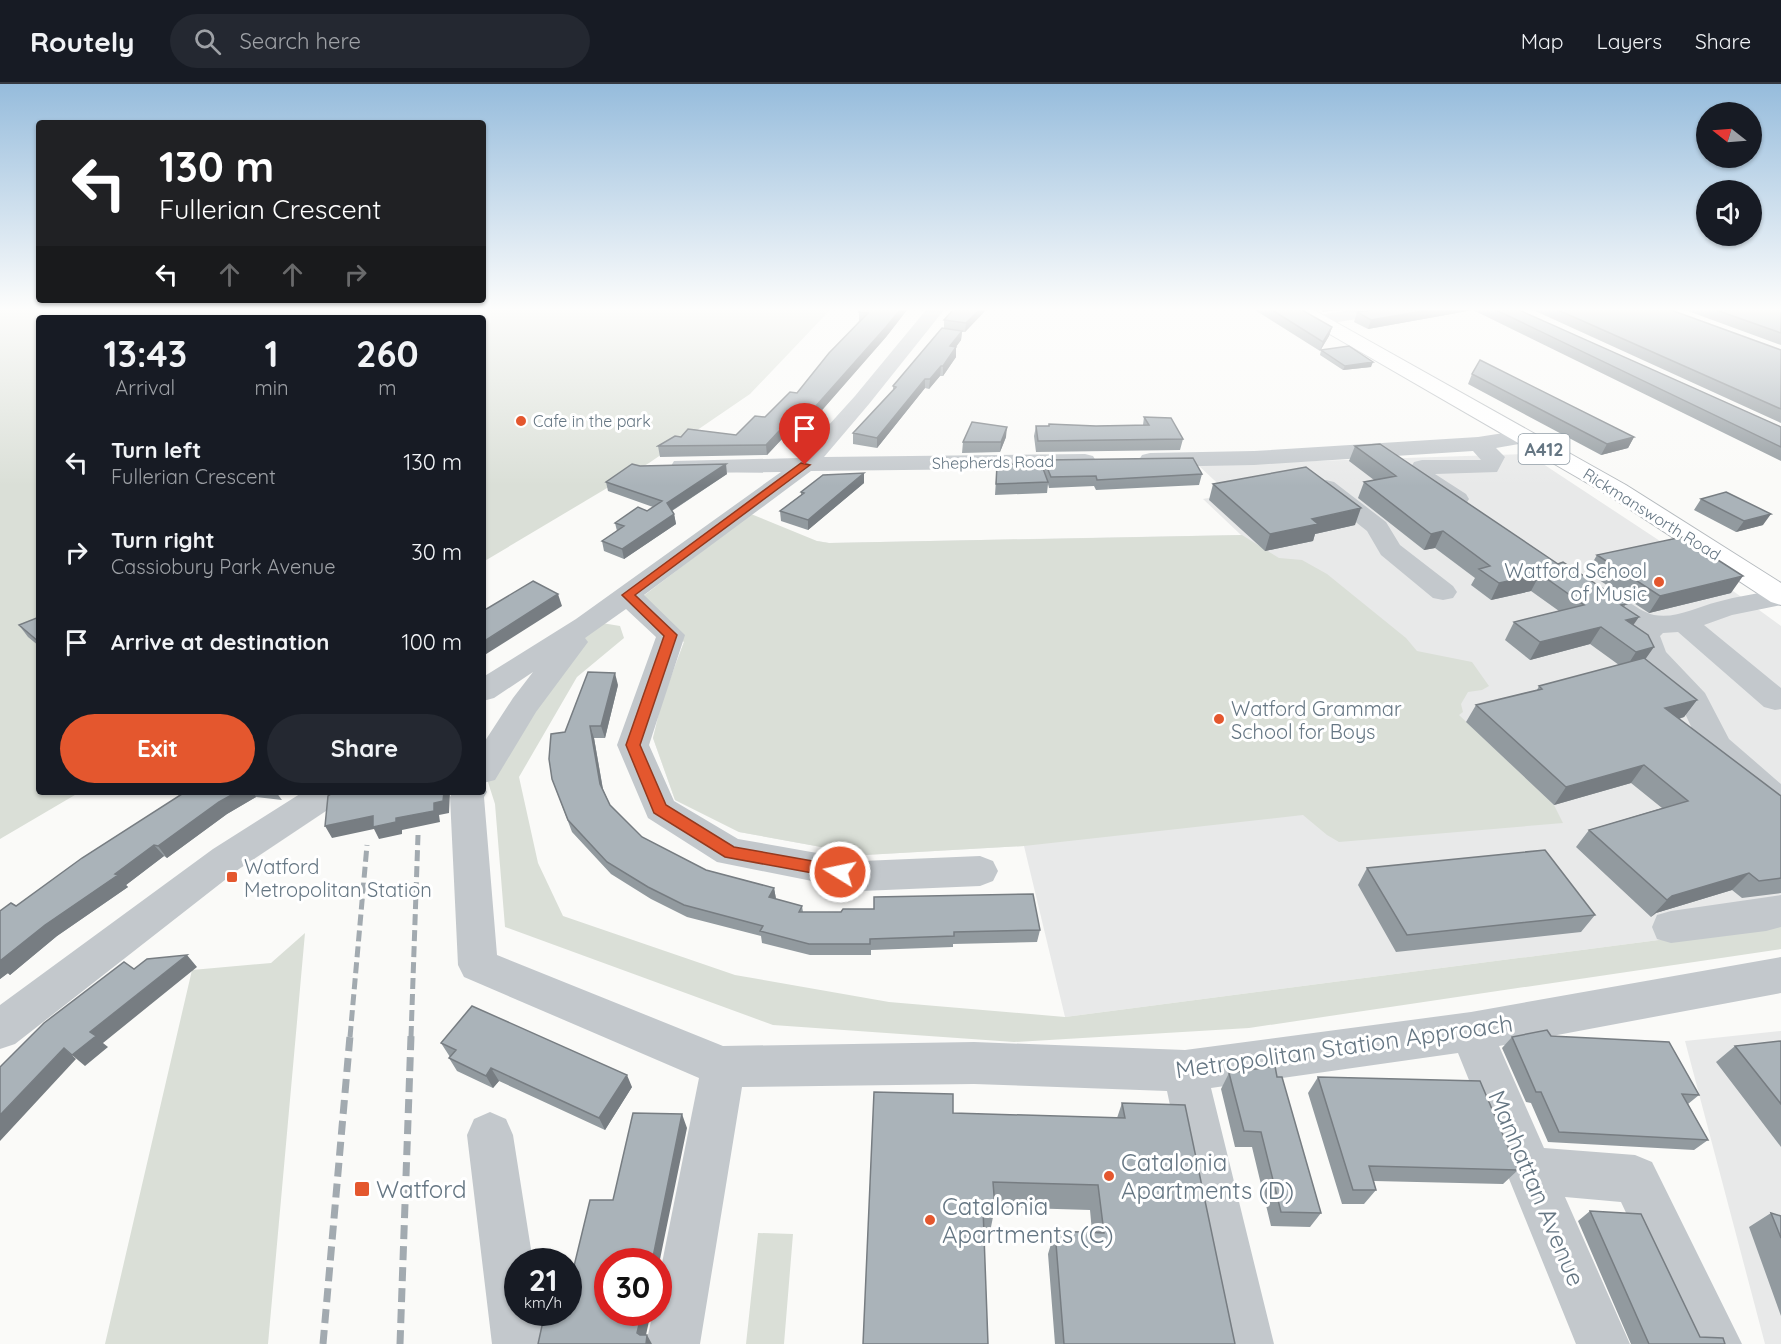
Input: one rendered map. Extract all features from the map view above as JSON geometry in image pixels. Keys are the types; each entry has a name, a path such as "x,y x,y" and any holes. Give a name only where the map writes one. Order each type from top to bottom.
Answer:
{"main road":[{"name":"Rickmansworth Road","path":"1404,369 1617,490 1781,596"}],"street":[{"path":"486,689 586,625 805,465 887,369"},
{"path":"1124,460 1254,458 1478,444 1523,437"},
{"path":"1254,458 1263,468 1297,475 1380,463 1410,463 1422,467 1489,467 1494,457 1478,444"},
{"name":"Shepherds Road","path":"665,466 1101,460"},
{"path":"1422,467 1424,477 1474,510"},
{"path":"1308,474 1377,527 1390,550 1443,592"},
{"path":"1583,583 1638,621 1653,626 1684,622 1725,608 1781,596"},
{"path":"628,595 671,635 633,745 660,809 730,852 862,876 980,871"},
{"path":"1684,622 1775,699"},
{"path":"486,766 524,705 586,625"},
{"path":"1653,626 1646,636 1649,647 1694,700 1716,746 1781,804"},
{"path":"486,728 539,655"},
{"path":"0,1030 226,860 324,795"},
{"name":"Metropolitan Station Approach","path":"468,795 478,965 719,1088 974,1063 1185,1071 1471,1032 1781,975"},
{"path":"1671,927 1781,911"},
{"name":"Manhattan Avenue","path":"1471,1032 1603,1344"},
{"path":"1185,1071 1247,1344"},
{"path":"674,1344 719,1088"},
{"path":"490,1135 519,1344"},
{"path":"1529,1171 1635,1179 1715,1344"}],"shaded area":[{"path":"0,369 36,369 36,795 75,795 0,839"},
{"path":"486,369 774,369 750,394 649,463 486,560"},
{"name":"Watford Grammar School for Boys","path":"1528,454 1707,572 1781,626 1781,924 1065,1017 1024,846 865,855 739,832 675,800 653,738 662,701 684,642 641,606 817,541 829,543 1241,535 1203,499 1229,494 1198,465"},
{"path":"751,514 817,541 829,543 1242,535 1279,558 1302,560 1327,574 1406,638 1417,651 1472,662 1489,686 1482,690 1468,692 1461,704 1463,712 1459,715 1554,805 1563,823 1339,842 1303,815 1024,846 865,855 739,832 675,800 653,738 662,701 684,642 641,606 638,600"},
{"path":"602,623 620,626 624,638 577,677 519,777 538,863 563,916 735,975 889,1002 1065,1017 1781,924 1781,949 1249,1028 1014,1042 773,1025 505,927 495,804 487,779 582,631"},
{"path":"305,933 268,1344 105,1344 192,970 271,963"},
{"path":"1781,1031 1781,1344 1765,1344 1685,1041"},
{"path":"758,1233 793,1234 784,1344 746,1344"}],"building":[{"path":"816,369 849,369 815,407 813,406 788,431 780,430 766,445 658,446 675,436 681,437 688,429 736,435 755,416 765,417 790,392 797,393"},
{"path":"908,369 939,369 930,379 925,379 877,438 853,433 896,387 893,386"},
{"path":"1475,369 1498,369 1634,437 1607,444 1472,374"},
{"path":"1618,369 1651,369 1781,427 1781,447"},
{"path":"1690,369 1781,369 1781,409"},
{"path":"1144,417 1171,418 1183,439 1038,441 1036,426 1049,426 1049,424 1149,425"},
{"path":"972,422 1007,427 1001,442 963,442"},
{"path":"1380,444 1558,564 1563,562 1626,604 1621,605 1639,617 1626,620 1648,635 1654,647 1636,652 1601,627 1540,642 1514,622 1584,605 1540,574 1499,583 1479,569 1490,566 1443,531 1431,534 1364,482 1396,476 1355,446"},
{"path":"1193,458 1202,474 1097,480 1096,476 1051,477 1044,460"},
{"path":"1041,463 1048,482 996,484 997,465"},
{"path":"632,464 640,466 726,464 667,503 674,514 622,549 602,541 624,526 615,523 638,507 647,511 662,501 606,482"},
{"path":"1306,467 1361,508 1312,519 1318,524 1270,534 1213,484"},
{"path":"864,473 808,520 780,511 823,475"},
{"path":"1726,492 1771,514 1744,521 1701,499"},
{"path":"1682,537 1743,576 1660,596 1597,555"},
{"path":"533,581 558,594 486,640 486,609"},
{"path":"36,618 36,639 19,625"},
{"path":"1644,658 1697,700 1665,708 1781,796 1781,878 1759,881 1749,873 1672,896 1667,900 1589,830 1688,801 1644,765 1566,787 1476,705 1542,689 1539,686"},
{"path":"588,672 615,673 601,726 590,726 600,784 610,805 642,837 706,870 774,888 769,897 802,906 799,912 874,909 874,897 1033,894 1040,930 954,932 954,936 870,939 870,944 809,944 760,931 763,926 684,905 648,887 607,862 568,820 552,779 549,759 551,734 565,732"},
{"path":"180,795 232,795 158,846 154,845 115,874 118,875 45,925 0,961 0,911 11,903 16,906 82,858"},
{"path":"444,795 443,801 434,803 434,811 396,818 396,822 373,827 373,816 325,826 328,796"},
{"path":"1545,850 1595,915 1407,935 1367,868"},
{"path":"187,955 90,1032 96,1036 72,1055 64,1048 0,1115 0,1067 44,1023 124,962 134,969 147,959"},
{"path":"472,1006 627,1075 599,1118 491,1068 486,1076 449,1058 456,1050 441,1043"},
{"path":"1547,1030 1551,1036 1669,1042 1699,1095 1682,1094 1708,1140 1559,1132 1541,1092 1536,1092 1512,1037"},
{"path":"1781,1041 1781,1104 1735,1046"},
{"path":"1275,1066 1277,1077 1282,1077 1321,1213 1281,1212 1261,1132 1244,1131 1229,1073"},
{"path":"1318,1077 1480,1081 1518,1170 1369,1166 1376,1190 1353,1190"},
{"path":"874,1092 953,1094 953,1113 1125,1118 1122,1103 1185,1105 1235,1344 1064,1344 1055,1231 1104,1233 1098,1185 993,1182 995,1208 983,1208 988,1344 863,1344"},
{"path":"633,1113 682,1114 655,1248 594,1248 594,1326 639,1326 637,1333 647,1335 646,1344 538,1344 542,1326 582,1326 582,1248 578,1248 590,1200 613,1200"},
{"path":"1590,1211 1641,1214 1700,1337 1723,1338 1725,1344 1649,1344"},
{"path":"1771,1213 1781,1216 1781,1238"}],"railway":[{"path":"411,1037 418,835"},
{"path":"350,1037 367,845"},
{"path":"323,1344 350,1036"},
{"path":"400,1344 411,1036"}],"place":[{"name":"Cafe in the park","path":"521,421"},
{"name":"Watford School of Music","path":"1659,582"},
{"name":"Watford Grammar School for Boys","path":"1219,719"},
{"name":"Watford Metropolitan Station","path":"232,877"},
{"name":"Catalonia Apartments (D)","path":"1109,1176"},
{"name":"Watford","path":"362,1189"},
{"name":"Catalonia Apartments (C)","path":"930,1220"}],"route":[{"path":"805,465 628,595 671,635 633,745 660,809 730,852 840,872"}]}
